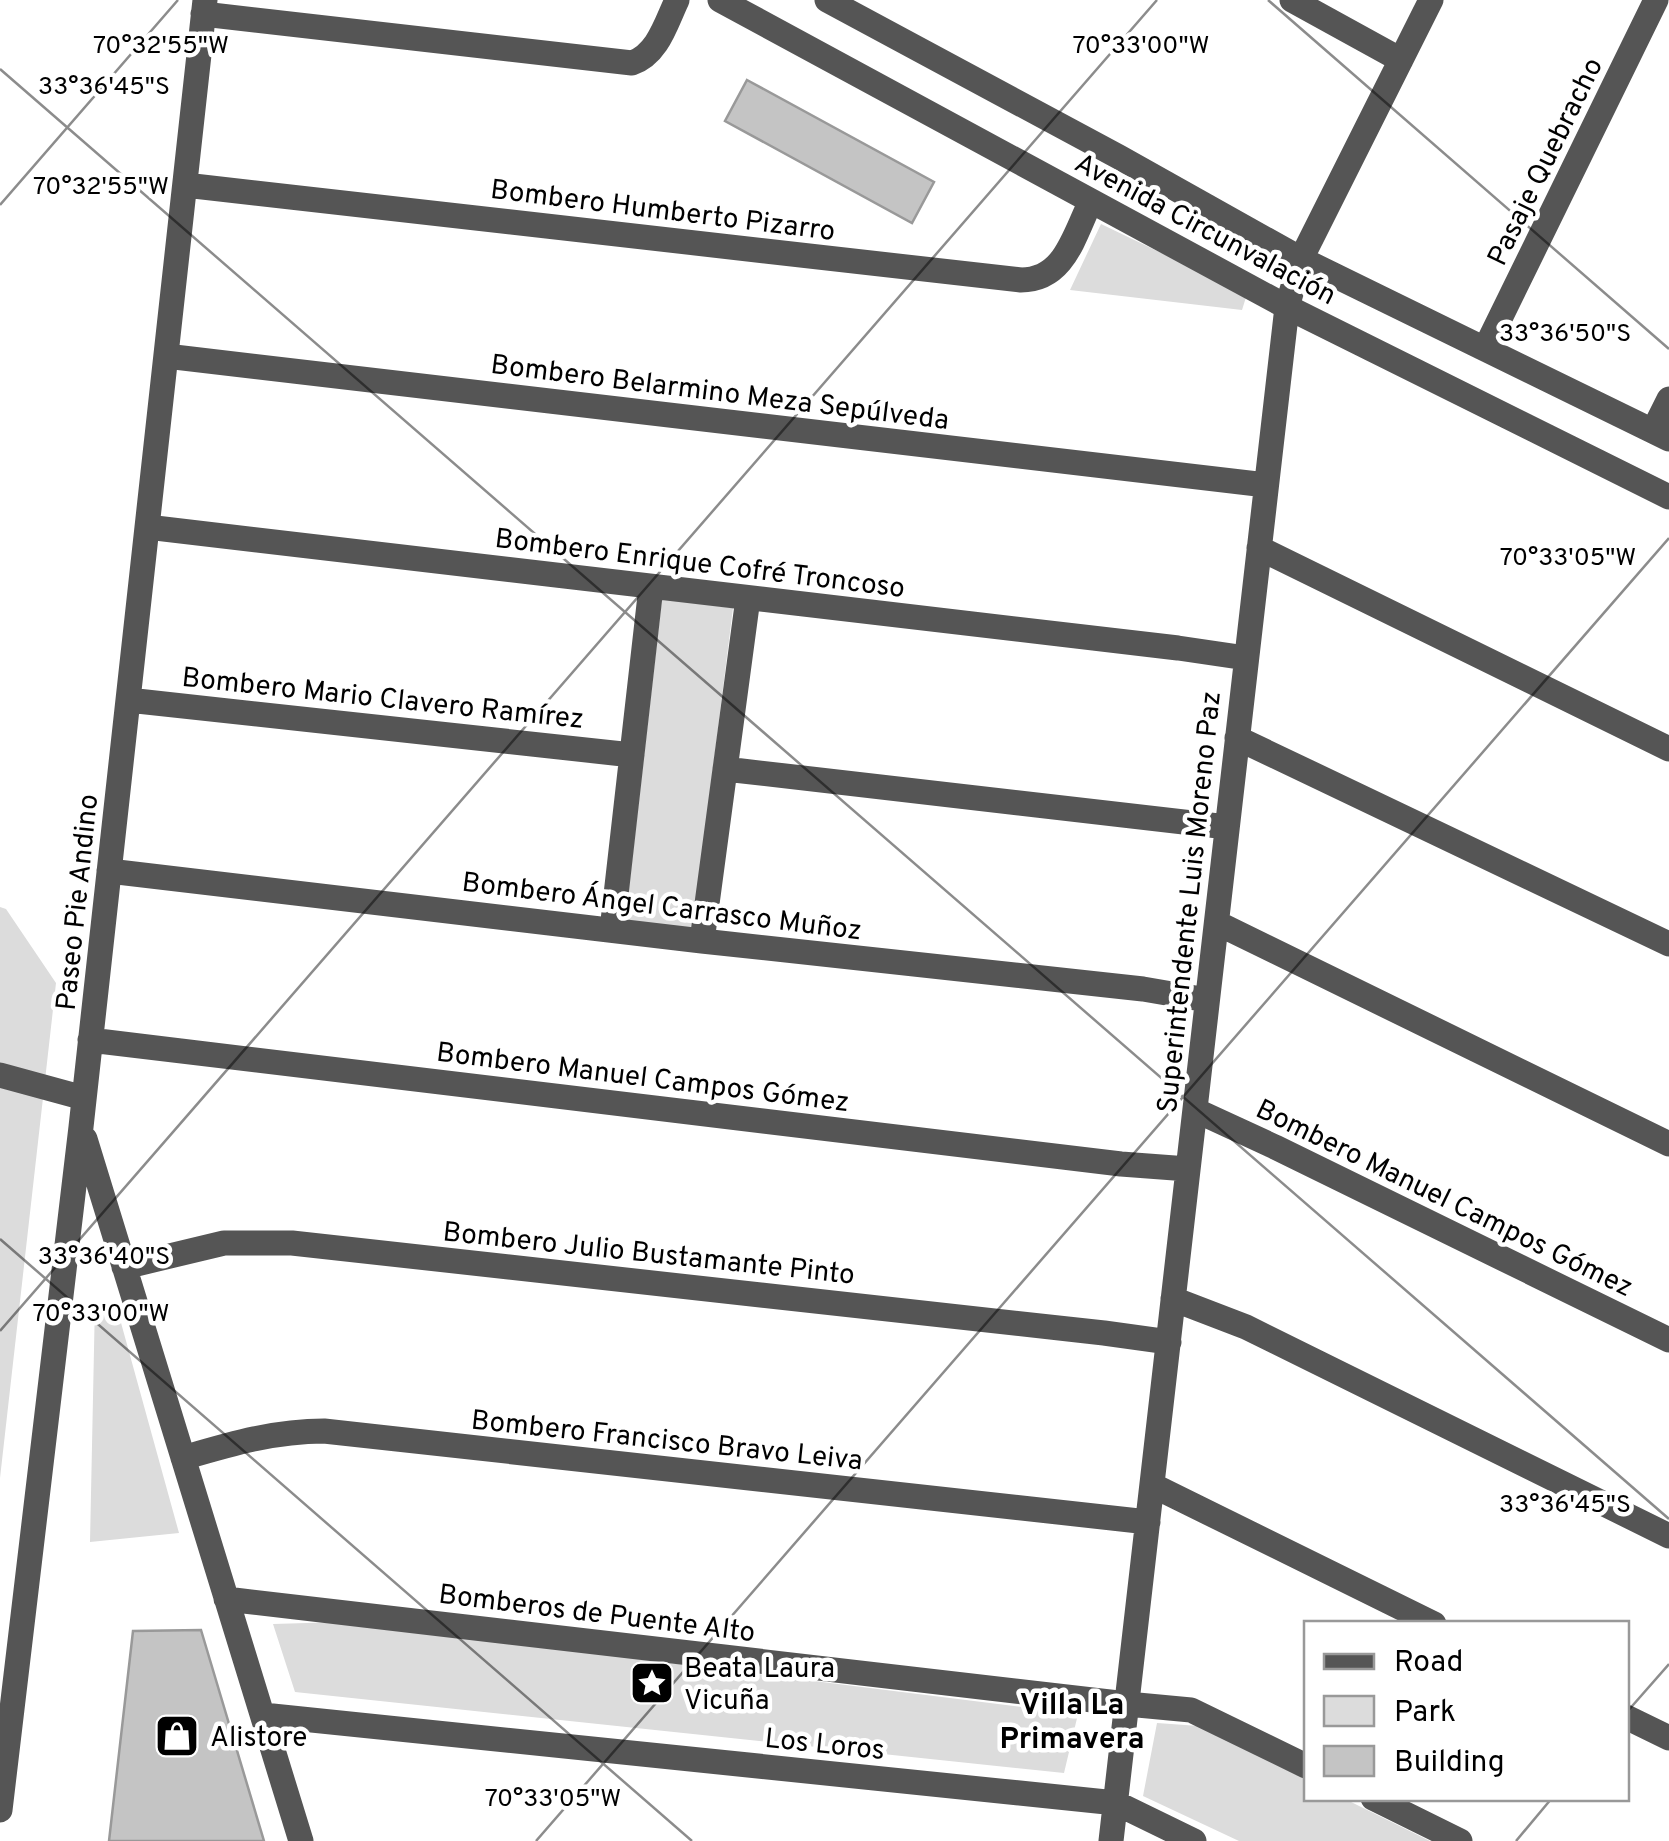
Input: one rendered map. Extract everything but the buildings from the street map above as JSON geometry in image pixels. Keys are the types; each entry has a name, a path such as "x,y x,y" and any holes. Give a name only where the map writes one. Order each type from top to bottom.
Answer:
{"street":[{"path":"204,7 632,63 650,52 676,0"},
{"name":"Avenida Circunvalación","path":"720,0 1286,307 1669,497"},
{"name":"Avenida Circunvalación","path":"828,0 1301,259 1661,435"},
{"path":"1292,0 1402,60"},
{"name":"Superintendente Luis Moreno Paz","path":"1112,1841 1286,307 1301,259 1431,0"},
{"name":"Pasaje Quebracho","path":"1485,349 1656,0"},
{"name":"Paseo Pie Andino","path":"0,1810 81,1127 204,7"},
{"name":"Bombero Humberto Pizarro","path":"185,185 1021,280 1041,279 1056,268 1091,201"},
{"name":"Bombero Belarmino Meza Sepúlveda","path":"166,356 1266,485"},
{"path":"1661,435 1669,399"},
{"name":"Bombero Enrique Cofré Troncoso","path":"147,527 1246,658"},
{"path":"1259,548 1669,749"},
{"path":"612,930 651,587"},
{"path":"702,941 748,598"},
{"name":"Bombero Mario Clavero Ramírez","path":"128,700 632,755"},
{"path":"1237,738 1669,944"},
{"path":"725,769 1227,827"},
{"name":"Bombero Ángel Carrasco Muñoz","path":"109,872 1144,989 1207,1000"},
{"path":"1216,923 1669,1144"},
{"name":"Bombero Manuel Campos Gómez","path":"90,1040 1102,1162 1188,1169"},
{"path":"0,1075 84,1098"},
{"name":"Bombero Manuel Campos Gómez","path":"1195,1110 1669,1340"},
{"path":"81,1127 301,1841"},
{"name":"Bombero Julio Bustamante Pinto","path":"124,1267 224,1243 292,1243 1168,1342"},
{"path":"1173,1299 1246,1327 1669,1536"},
{"name":"Bombero Francisco Bravo Leiva","path":"183,1458 254,1437 324,1431 1148,1522"},
{"path":"1152,1486 1428,1621"},
{"name":"Bomberos de Puente Alto","path":"226,1599 1192,1710 1304,1765"},
{"name":"Los Loros","path":"263,1715 1116,1803 1194,1841"},
{"path":"1629,1719 1669,1738"},
{"path":"1379,1801 1460,1841"}],"green space":[{"path":"1101,224 1247,294 1242,310 1070,290"},
{"path":"662,599 733,608 693,929 625,921"},
{"path":"0,907 6,909 56,983 0,1478"},
{"path":"95,1301 115,1301 179,1533 90,1542"},
{"path":"341,1622 1078,1714 1064,1773 295,1692 273,1624"},
{"path":"1157,1723 1199,1726 1304,1778 1304,1801 1349,1801 1430,1841 1239,1841 1143,1796"}],"place":[{"name":"Beata Laura Vicuña","path":"652,1683"},
{"name":"Alistore","path":"177,1736"}],"district":[{"name":"Villa La Primavera","path":"1072,1721"}]}
